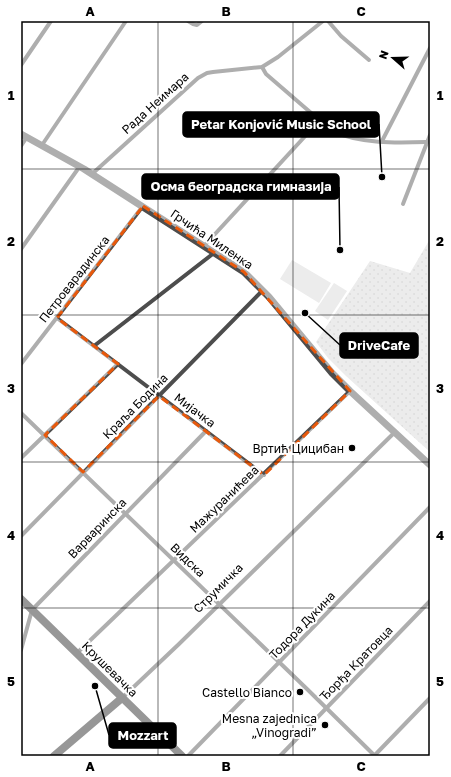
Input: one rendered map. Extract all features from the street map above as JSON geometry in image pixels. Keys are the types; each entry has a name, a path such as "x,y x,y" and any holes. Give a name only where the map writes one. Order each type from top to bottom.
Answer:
{"main road":[{"name":"Крушевачка","path":"21,599 182,756"},
{"name":"Струмичка","path":"54,756 122,698"}],"street":[{"path":"21,65 51,21"},
{"path":"42,145 126,21"},
{"path":"188,21 197,25 202,21"},
{"name":"Рада Неимара","path":"92,174 198,78 207,73 262,67 278,57 323,21"},
{"path":"328,21 341,36 369,60"},
{"path":"382,141 430,48"},
{"path":"262,67 266,74 332,131 351,138 382,141 426,142"},
{"path":"204,246 320,120"},
{"path":"402,204 430,135"},
{"path":"21,146 24,136"},
{"name":"Грчића Миленка","path":"24,136 80,166 244,272 262,290 319,358 350,391 430,465"},
{"path":"21,249 80,166"},
{"name":"Петроварадинска","path":"21,364 143,206"},
{"path":"94,346 214,252"},
{"name":"Краља Бодина","path":"21,536 262,290"},
{"name":"Мијачка","path":"57,318 264,475"},
{"path":"21,458 118,364"},
{"name":"Мажуранићева","path":"76,653 264,475 350,391"},
{"name":"Видска","path":"21,413 280,662 375,756"},
{"name":"Варваринска","path":"21,650 32,610 206,431"},
{"name":"Струмичка","path":"122,698 395,432"},
{"name":"Тодора Дукина","path":"188,756 430,507"},
{"name":"Ђорђа Кратовца","path":"280,756 430,601"},
{"path":"375,756 430,698"}],"highlighted area":[{"path":"143,206 244,272 350,391 264,475 159,396 83,472 45,435 118,364 57,318"}],"shaded area":[{"path":"430,239 430,452 346,376 328,358 316,342 370,261 410,273"},
{"path":"292,260 331,283 319,303 280,279"},
{"path":"334,283 347,291 328,320 315,311"}],"place":[{"name":"Petar Konjović Music School","path":"382,177"},
{"name":"Осма београдска гимназија","path":"340,250"},
{"name":"DriveCafe","path":"305,313"},
{"name":"Вртић Цицибан","path":"352,448"},
{"name":"Mozzart","path":"95,686"},
{"name":"Castello Bianco","path":"300,692"},
{"name":"Mesna zajednica „Vinogradi”","path":"325,725"}]}
